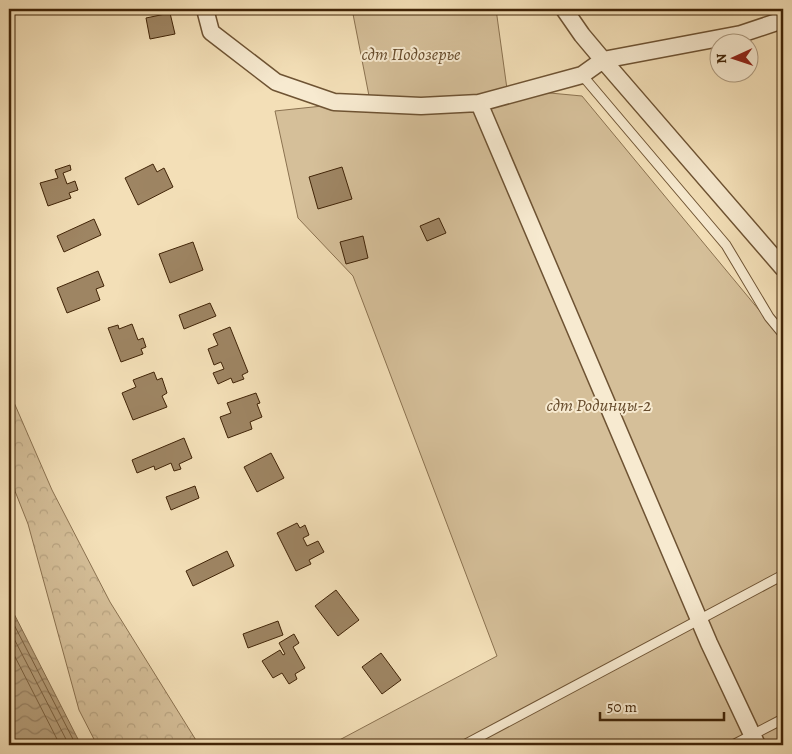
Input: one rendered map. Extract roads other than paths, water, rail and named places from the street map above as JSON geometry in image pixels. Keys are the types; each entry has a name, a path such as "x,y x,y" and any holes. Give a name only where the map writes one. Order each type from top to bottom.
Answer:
{"street":[{"path":"205,9 210,32 276,82 334,102 421,106 479,103 582,75 602,60 741,34 783,20"},
{"path":"564,9 602,60 783,268"},
{"path":"479,103 699,621 754,740"}],"lane":[{"path":"582,75 726,245 769,317 783,334"},
{"path":"464,745 699,621 783,574"},
{"path":"733,745 754,740 783,719"}],"water":[{"path":"9,604 81,745 9,745"}],"park label":[{"name":"сдт Подозерье","path":"411,54"},
{"name":"сдт Родинцы-2","path":"599,405"}]}
